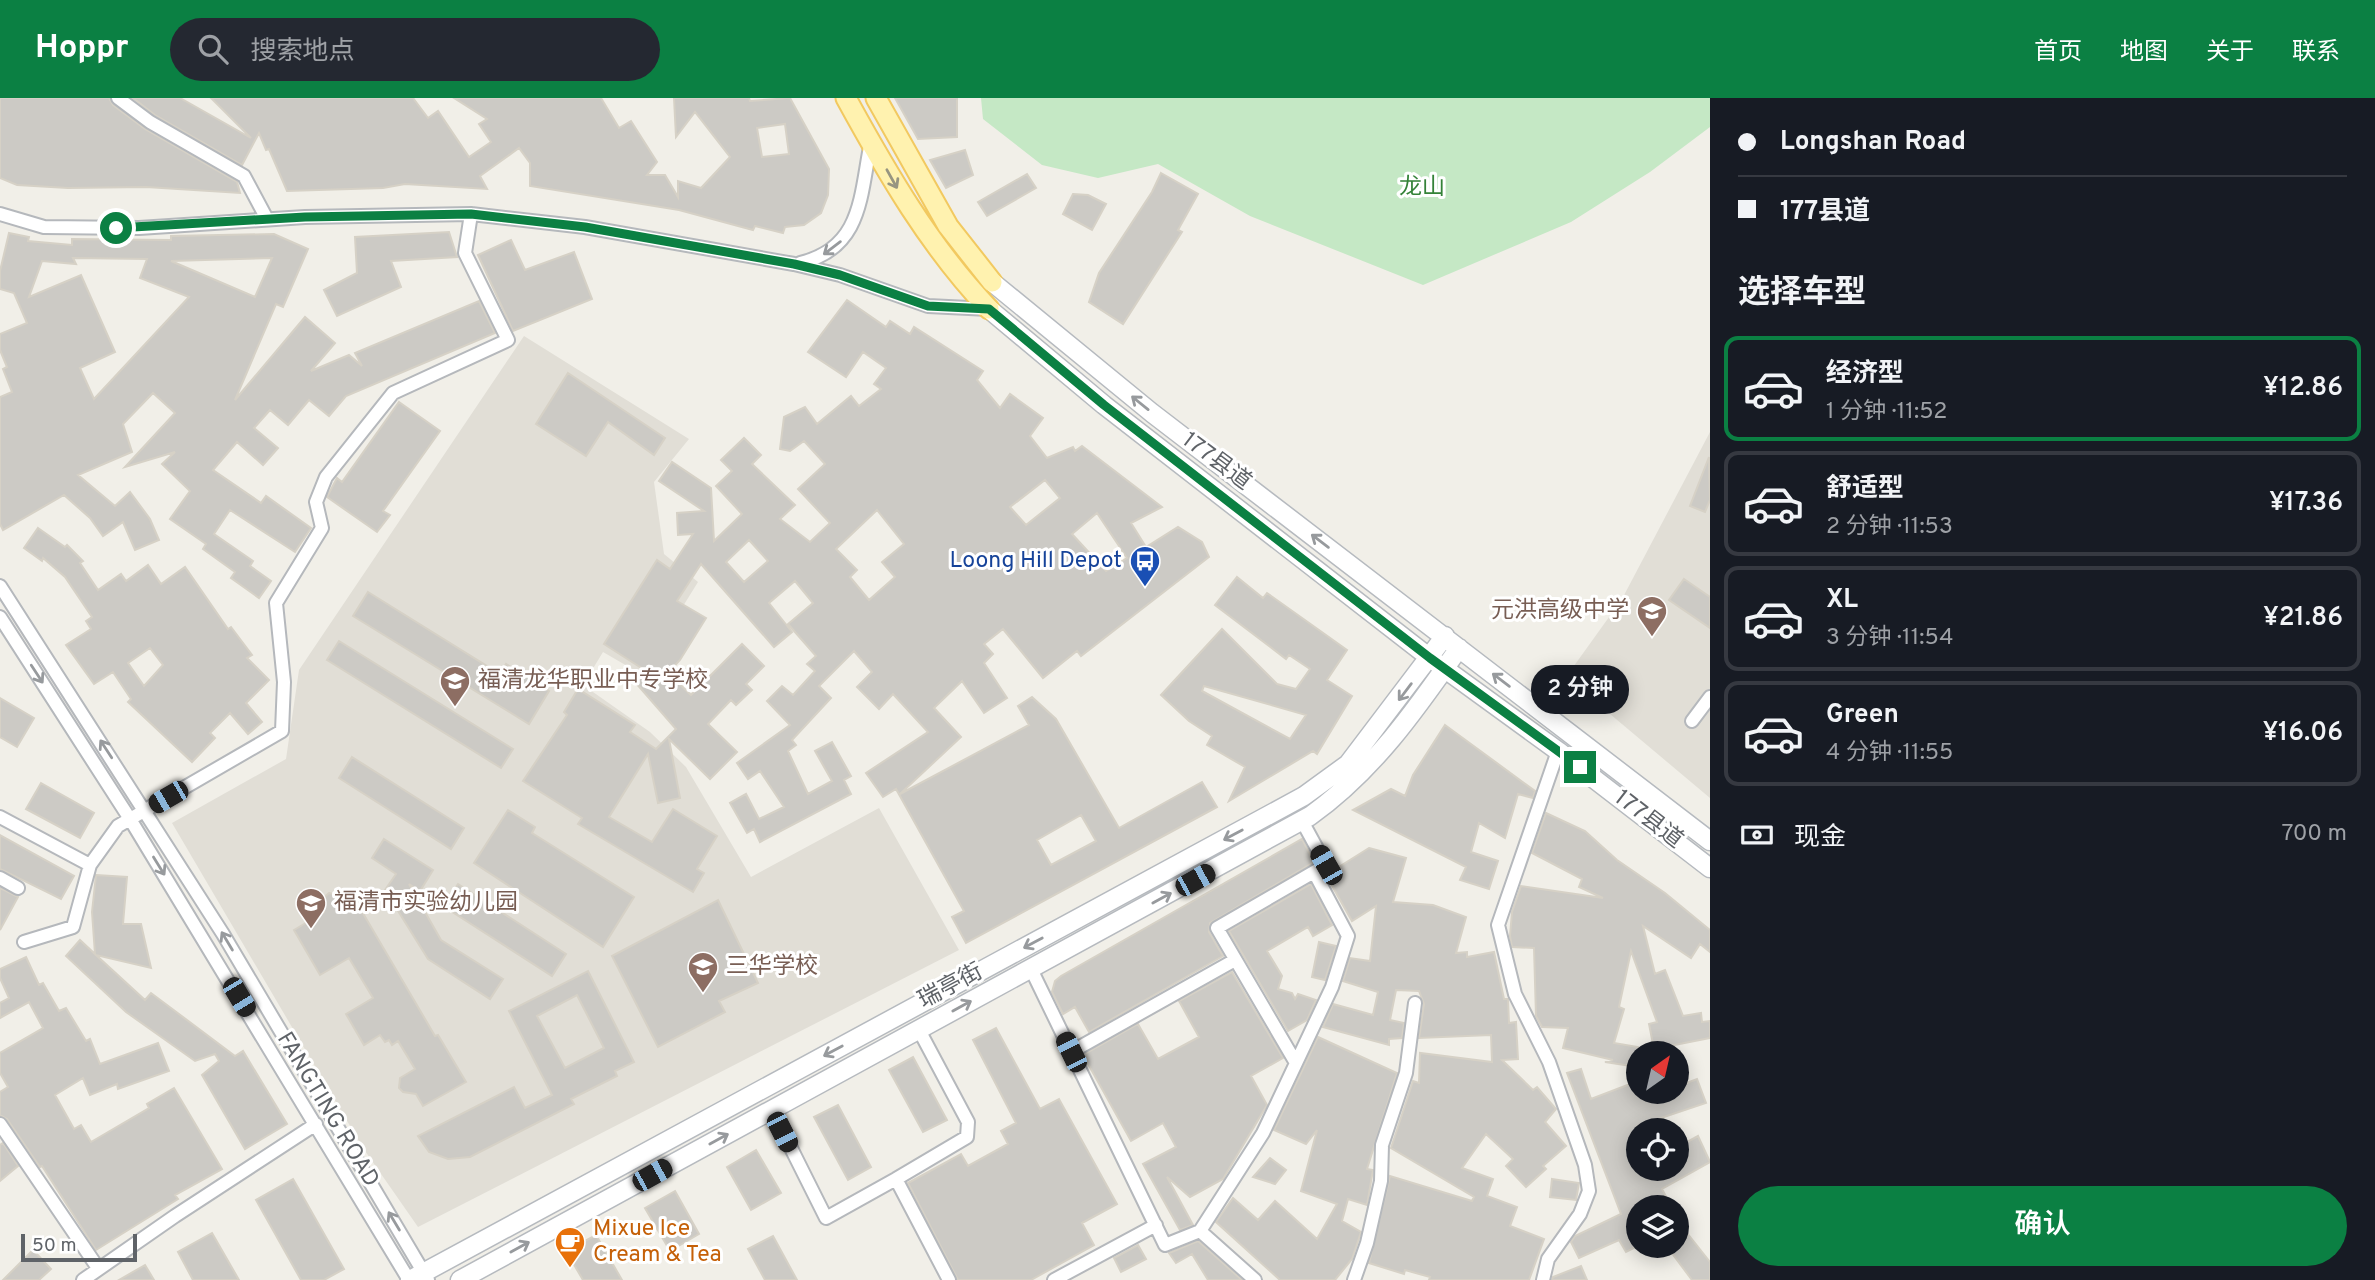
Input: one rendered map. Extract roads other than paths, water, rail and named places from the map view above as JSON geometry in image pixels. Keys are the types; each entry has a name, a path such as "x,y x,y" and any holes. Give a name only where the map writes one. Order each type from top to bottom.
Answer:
{"main road":[{"path":"846,98 898,190 936,247 989,309"},
{"path":"876,98 948,226 992,282"},
{"name":"177县道","path":"992,282 1152,413 1710,841"},
{"name":"177县道","path":"989,309 1104,405 1438,663 1710,868"},
{"name":"瑞亭街","path":"460,1280 1302,821 1345,791 1365,771 1438,663 1445,636"},
{"name":"瑞亭街","path":"418,1278 1304,796 1348,764 1438,663 1459,648"}],"street":[{"path":"118,98 150,122 244,176 267,219"},
{"path":"794,264 815,259 833,250 849,234 856,218 871,142"},
{"path":"0,214 44,227 139,228 267,219 471,214 585,227 794,264 840,275 928,306 989,309"},
{"path":"24,942 73,927 90,864 118,826 282,731 284,682 276,603 323,528 316,502 326,477 393,393 508,340 465,253 471,214"},
{"name":"FANGTING ROAD","path":"0,586 146,810 418,1278"},
{"name":"FANGTING ROAD","path":"0,617 130,819 316,1124 418,1278"},
{"path":"1692,721 1710,696"},
{"path":"1544,1280 1548,1259 1580,1214 1589,1191 1585,1165 1549,1062 1515,994 1498,925 1558,751"},
{"path":"0,817 90,864"},
{"path":"1296,1063 1217,928 1326,865 1302,821"},
{"path":"1031,969 1165,1245 1199,1231 1264,1133 1332,987 1348,936 1314,872"},
{"path":"0,878 18,888"},
{"path":"1071,1052 1236,960"},
{"path":"1354,1280 1367,1242 1381,1181 1382,1145 1406,1073 1415,1003"},
{"path":"772,1110 826,1218 967,1137 968,1122 919,1030"},
{"path":"0,1124 98,1268"},
{"path":"83,1280 316,1124"},
{"path":"896,1179 949,1280"},
{"path":"1054,1280 1156,1225"},
{"path":"1199,1231 1255,1280"}],"place":[{"name":"Loong Hill Depot","path":"1145,588"},
{"name":"元洪高级中学","path":"1652,638"},
{"name":"福清龙华职业中专学校","path":"455,708"},
{"name":"福清市实验幼儿园","path":"311,930"},
{"name":"三华学校","path":"703,994"},
{"name":"Mixue Ice Cream & Tea","path":"570,1269"}],"park label":[{"name":"龙山","path":"1422,188"}]}
